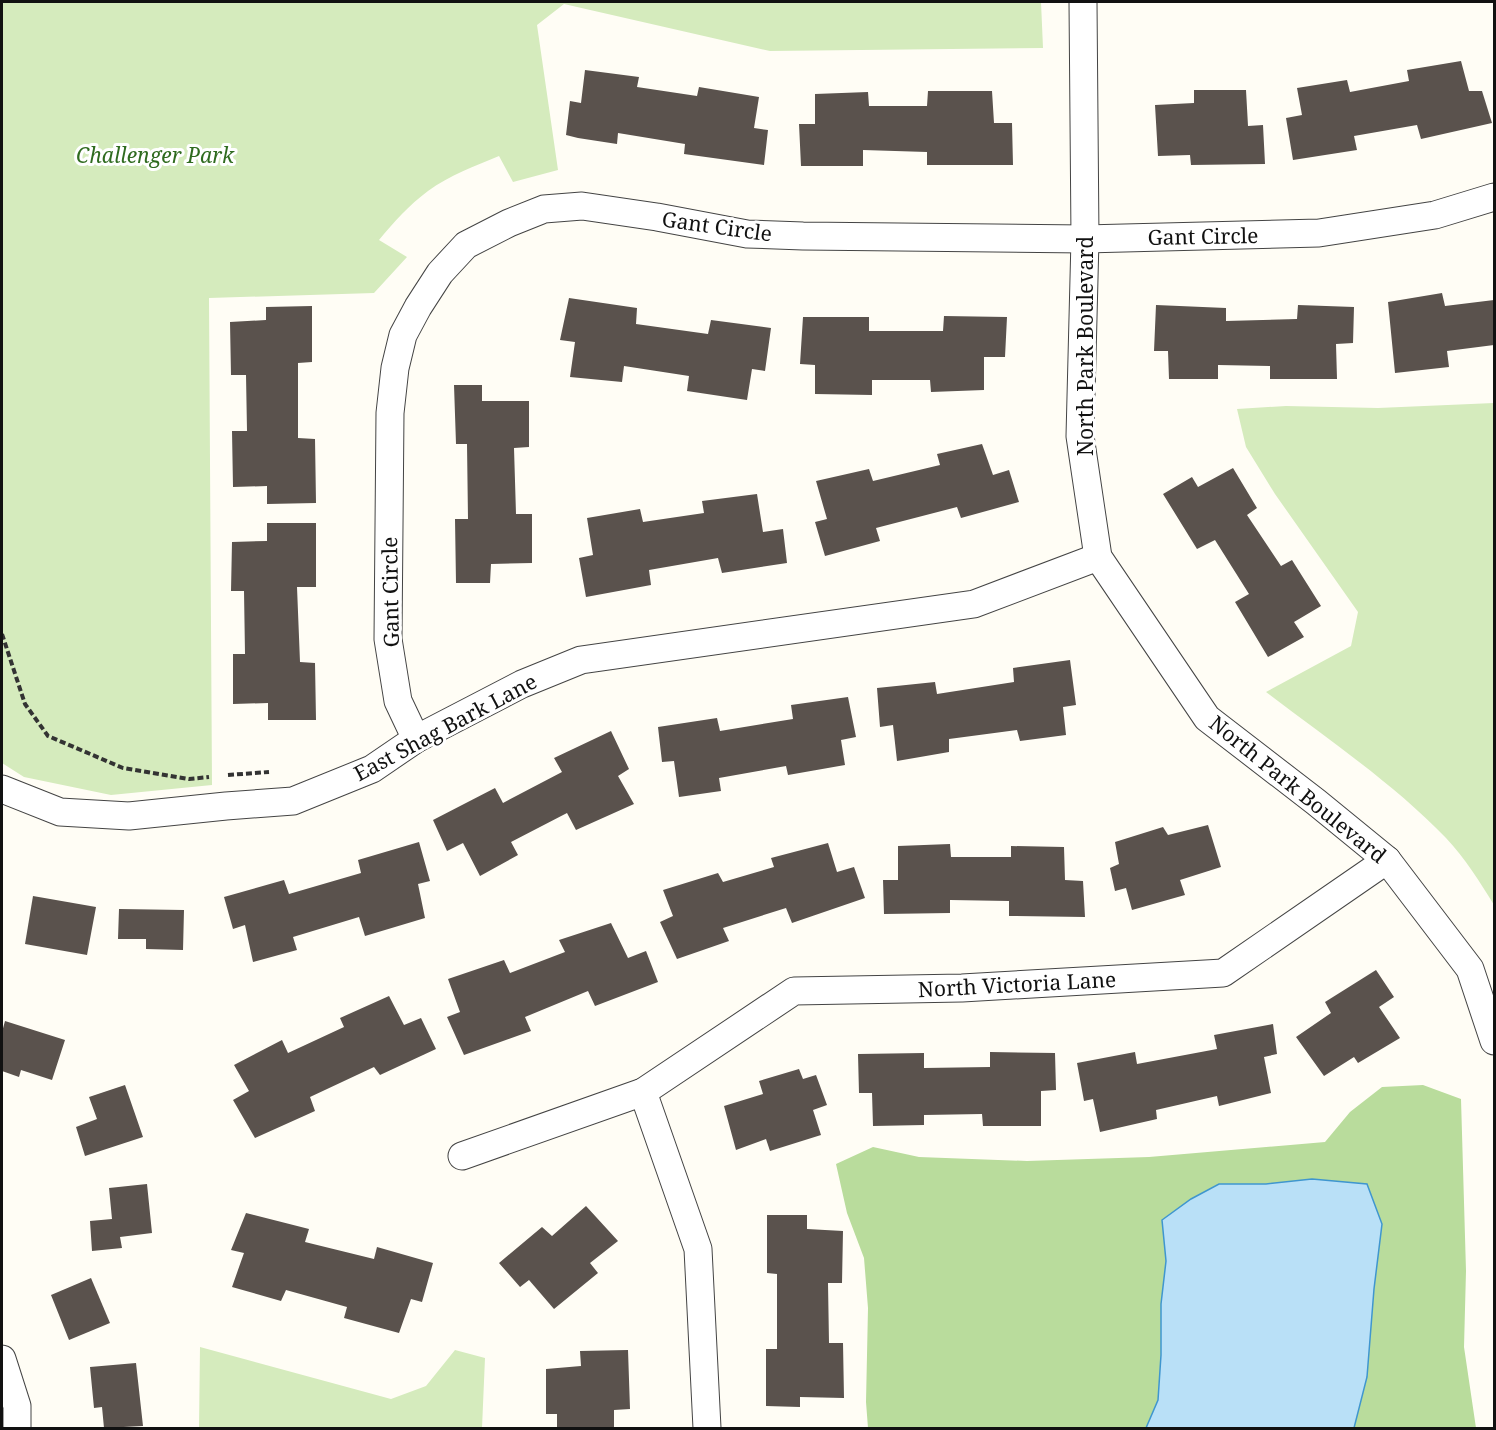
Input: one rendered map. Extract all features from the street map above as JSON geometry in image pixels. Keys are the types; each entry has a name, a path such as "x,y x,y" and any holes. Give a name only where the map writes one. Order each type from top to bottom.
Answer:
{"street":[{"name":"North Park Boulevard","path":"1083,2 1085,239 1080,436 1098,557 1207,718 1387,860 1470,969 1494,1041"},
{"name":"Gant Circle","path":"416,739 398,701 388,639 390,413 395,368 403,335 440,273 466,245 509,223 544,209 582,206 747,234 1085,239 1319,233 1436,215 1494,197"},
{"name":"East Shag Bark Lane","path":"2,789 60,812 129,816 293,801 372,769 416,739 522,684 581,660 974,604 1098,557"},
{"name":"North Victoria Lane","path":"462,1156 643,1092 794,991 962,988 1223,973 1387,860"},
{"path":"643,1092 698,1249 707,1428"},
{"path":"2,1359 17,1406 17,1428"}],"path":[{"path":"2,634 25,704 48,736 123,768 189,779 212,777"},
{"path":"223,776 269,772"}],"green space":[{"name":"Challenger Park","path":"2,2 1041,2 1043,48 770,51 564,4 537,25 558,170 513,182 499,156 436,185 408,208 379,240 407,257 374,293 209,298 212,785 111,795 24,777 2,763"},
{"path":"1494,403 1494,905 1460,854 1404,798 1266,692 1351,646 1358,612 1275,494 1246,447 1237,409 1286,406 1378,408"},
{"path":"1423,1085 1461,1099 1466,1271 1464,1347 1476,1428 868,1428 866,1402 868,1308 864,1258 847,1213 836,1164 873,1147 919,1157 1027,1161 1149,1157 1325,1142 1350,1112 1382,1087"},
{"path":"200,1347 391,1399 426,1386 455,1350 485,1358 482,1428 199,1428"}],"water":[{"path":"1312,1179 1367,1184 1382,1224 1367,1377 1354,1428 1146,1428 1158,1400 1161,1304 1166,1261 1162,1220 1191,1199 1219,1184 1266,1184"}],"building":[{"path":"1461,61 1469,91 1482,91 1492,123 1421,139 1417,125 1354,136 1357,150 1293,160 1286,118 1302,115 1297,88 1347,80 1350,92 1409,81 1407,70"},
{"path":"585,70 639,77 637,87 697,96 699,87 759,97 754,128 768,130 764,165 684,154 685,144 618,133 617,144 566,135 570,101 581,103"},
{"path":"1194,90 1246,90 1248,126 1263,125 1265,164 1191,165 1190,155 1158,156 1155,105 1194,103"},
{"path":"928,91 992,91 994,123 1012,123 1013,165 927,165 927,152 863,150 863,166 801,166 799,124 815,124 815,94 868,92 869,106 927,106"},
{"path":"1442,293 1445,306 1494,300 1494,345 1447,351 1449,367 1395,373 1388,302"},
{"path":"569,298 637,308 636,324 708,334 711,320 771,328 765,371 752,369 747,400 687,391 689,376 624,366 622,382 570,377 575,342 560,340"},
{"path":"1156,305 1226,308 1226,321 1297,319 1298,305 1354,307 1353,343 1336,344 1337,379 1270,379 1270,366 1218,365 1218,379 1169,379 1168,351 1154,351"},
{"path":"312,306 312,362 298,363 298,438 315,439 316,503 267,504 267,486 233,487 232,431 247,431 246,375 231,375 230,322 266,320 266,307"},
{"path":"944,316 1007,317 1005,357 984,357 984,390 931,392 930,380 872,380 872,395 815,394 815,365 800,364 803,317 869,317 869,331 943,331"},
{"path":"454,385 482,385 482,401 529,401 529,447 514,448 516,514 532,514 532,563 491,564 490,583 456,583 455,519 468,519 467,444 456,444"},
{"path":"982,444 993,475 1009,470 1019,502 961,518 957,507 876,528 880,541 825,556 815,522 827,519 816,481 869,469 873,481 940,465 937,454"},
{"path":"1233,468 1257,508 1247,515 1281,566 1292,560 1321,606 1294,622 1304,637 1268,657 1235,602 1249,594 1215,540 1197,549 1163,494 1192,477 1198,487"},
{"path":"757,494 763,532 783,529 787,563 722,573 718,558 649,570 651,585 586,597 579,558 593,555 587,518 640,509 643,522 704,513 702,501"},
{"path":"267,523 316,523 316,587 297,587 300,662 315,663 316,720 268,720 268,703 233,704 233,654 245,654 244,591 231,591 232,542 267,541"},
{"path":"1070,660 1076,705 1063,707 1066,735 1020,741 1017,730 949,739 949,752 897,761 893,725 880,727 877,688 935,682 937,694 1014,682 1013,668"},
{"path":"848,697 856,737 841,740 845,765 788,775 786,766 719,778 721,791 679,797 674,761 662,762 658,727 717,718 720,731 793,719 791,705"},
{"path":"611,731 629,769 618,776 634,804 576,830 567,813 511,842 518,855 480,876 463,843 447,851 433,820 495,788 503,803 562,772 554,758"},
{"path":"1208,825 1221,867 1180,880 1185,895 1132,910 1126,888 1115,891 1110,868 1119,864 1115,842 1163,827 1168,835"},
{"path":"419,842 430,881 418,884 425,918 365,936 359,917 293,937 297,950 253,962 245,925 233,929 224,897 284,880 289,894 361,873 358,860"},
{"path":"828,843 837,872 854,867 865,898 792,923 786,908 723,928 729,941 677,959 660,922 673,916 663,890 718,873 723,882 774,867 771,858"},
{"path":"950,844 951,857 1011,857 1011,846 1064,847 1065,880 1083,881 1085,917 1009,916 1009,901 950,900 950,913 884,914 883,880 898,880 898,846"},
{"path":"33,896 96,907 87,955 25,944"},
{"path":"119,909 184,910 183,950 146,949 146,939 118,939"},
{"path":"611,923 628,958 646,951 658,982 595,1006 588,991 525,1017 531,1031 464,1055 447,1017 460,1012 448,979 504,960 510,973 565,952 559,940"},
{"path":"1376,970 1394,997 1379,1007 1400,1038 1358,1063 1354,1057 1324,1076 1296,1037 1331,1013 1325,1002"},
{"path":"389,996 404,1025 421,1018 436,1049 380,1075 374,1067 310,1097 315,1111 255,1138 233,1100 249,1091 234,1065 282,1040 288,1053 344,1027 340,1018"},
{"path":"5,1021 65,1040 52,1080 21,1070 19,1077 2,1071 2,1032"},
{"path":"1273,1024 1277,1054 1264,1057 1271,1093 1219,1106 1217,1096 1156,1110 1157,1119 1100,1132 1093,1099 1084,1101 1077,1063 1135,1052 1137,1064 1217,1049 1214,1035"},
{"path":"990,1052 1055,1053 1056,1090 1041,1091 1041,1126 983,1126 982,1114 924,1115 924,1125 873,1126 872,1093 859,1093 858,1054 924,1053 924,1068 990,1067"},
{"path":"799,1069 803,1079 816,1075 827,1105 813,1110 821,1135 770,1151 766,1139 736,1150 724,1106 763,1094 759,1081"},
{"path":"125,1085 143,1137 85,1156 76,1127 97,1119 89,1097"},
{"path":"147,1184 152,1233 120,1237 122,1248 92,1251 90,1221 112,1219 109,1188"},
{"path":"586,1206 618,1241 590,1263 598,1273 554,1309 529,1280 520,1287 499,1263 542,1227 552,1236"},
{"path":"246,1213 309,1229 305,1242 374,1259 377,1247 433,1263 422,1302 411,1299 399,1333 344,1318 347,1307 286,1290 281,1301 232,1287 244,1253 231,1250"},
{"path":"767,1215 807,1215 807,1229 843,1231 842,1283 828,1283 829,1343 843,1343 844,1398 800,1397 800,1407 766,1406 766,1349 777,1349 777,1274 767,1273"},
{"path":"91,1278 110,1323 69,1340 51,1295"},
{"path":"628,1350 630,1409 614,1410 614,1428 557,1428 557,1414 546,1414 546,1369 581,1366 580,1351"},
{"path":"136,1363 143,1426 104,1428 102,1407 94,1408 90,1367"}]}
